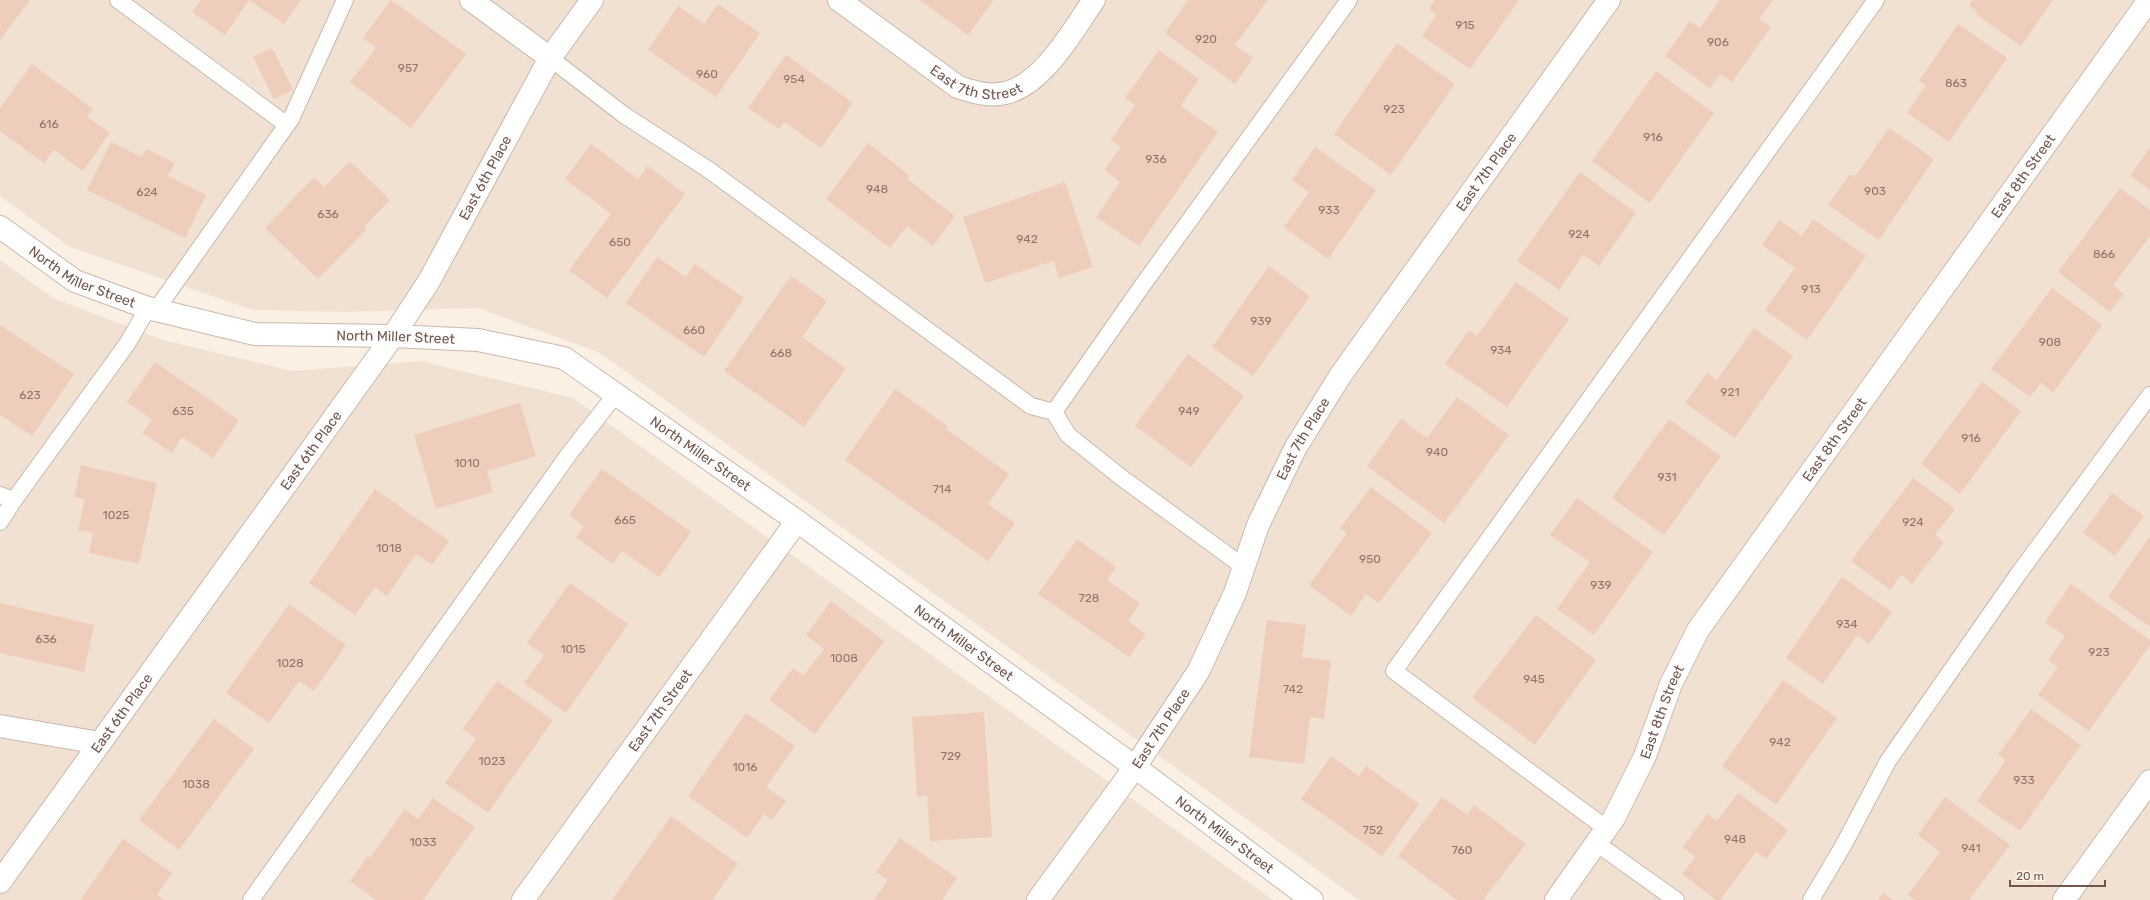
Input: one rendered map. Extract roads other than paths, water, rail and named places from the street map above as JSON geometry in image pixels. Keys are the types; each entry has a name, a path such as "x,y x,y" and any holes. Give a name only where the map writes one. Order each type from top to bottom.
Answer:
{"street":[{"path":"471,0 550,58"},
{"name":"East 6th Place","path":"0,882 393,336 429,281 550,58 592,0"},
{"name":"East 7th Street","path":"839,0 958,87 988,95 1006,93 1022,87 1038,75 1094,0"},
{"name":"East 7th Place","path":"1038,900 1135,767 1198,672 1235,593 1258,525 1296,447 1340,376 1609,0"},
{"name":"East 8th Street","path":"1556,900 1602,836 1644,756 1671,684 1698,630 2149,0"},
{"name":"North Miller Street","path":"0,227 74,281 152,309 255,334 393,336 478,340 564,358 797,521 1135,767 1312,900"},
{"name":"East 7th Street","path":"523,900 797,521"},
{"path":"0,726 100,743"},
{"path":"2064,900 2150,780"}],"lane":[{"path":"118,0 287,125"},
{"path":"0,522 7,498 127,344 287,125 345,0"},
{"path":"1054,412 1142,286 1349,0"},
{"path":"1676,900 1602,836 1394,671 1876,0"},
{"path":"550,58 624,115 709,170 1031,406 1054,412 1068,435 1122,478 1244,566"},
{"path":"251,900 569,454 616,394"},
{"path":"1811,900 1843,846 1888,761 2019,573 2150,395"}]}
